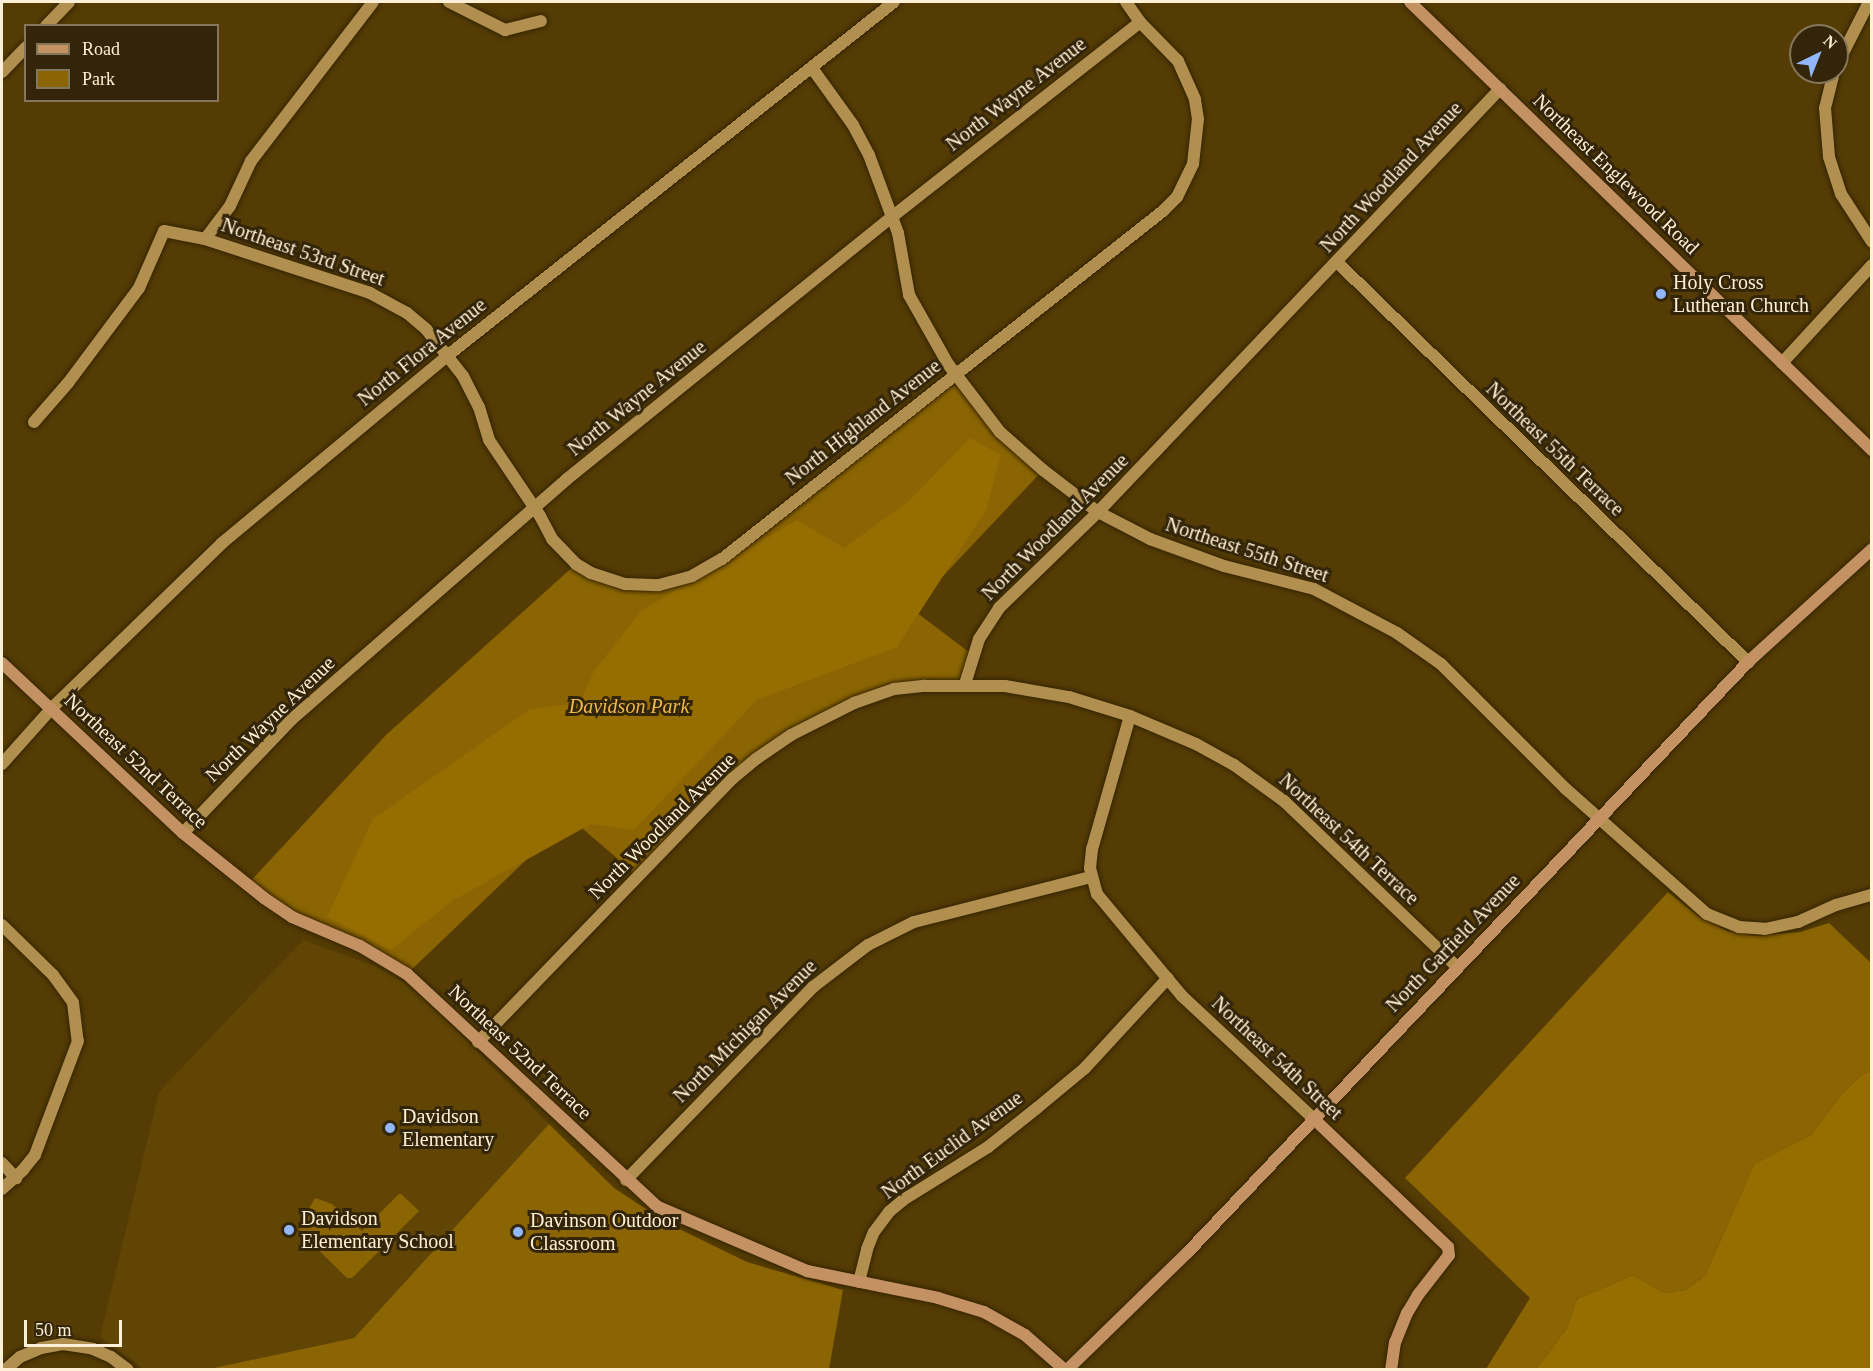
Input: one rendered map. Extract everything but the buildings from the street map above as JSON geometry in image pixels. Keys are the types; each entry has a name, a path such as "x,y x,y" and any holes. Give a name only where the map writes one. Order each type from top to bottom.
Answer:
{"street":[{"path":"48,24 69,2"},
{"path":"205,239 230,206 251,160 373,2"},
{"path":"449,2 505,30 541,21"},
{"name":"North Flora Avenue","path":"2,764 52,708 222,543 447,356 894,2"},
{"path":"1126,2 1140,21"},
{"name":"Northeast Englewood Road","path":"1410,2 1872,450"},
{"path":"1849,36 1869,2"},
{"name":"North Highland Avenue","path":"534,508 552,540 563,553 591,573 625,584 643,585 676,582 707,569 1163,211 1182,189 1193,164 1198,120 1192,86 1178,61 1140,21"},
{"name":"North Wayne Avenue","path":"183,833 292,719 534,508 893,216 1140,21"},
{"path":"2,72 24,49"},
{"name":"Northeast 55th Street","path":"812,68 853,125 869,155 893,216 909,295 955,375 978,406 1017,448 1098,512 1150,540 1173,546 1198,557 1314,589 1397,633 1441,664 1599,819 1688,900 1707,914 1739,927 1765,929 1782,927 1872,895"},
{"path":"1831,84 1825,108 1829,157 1841,194 1872,242"},
{"name":"North Woodland Avenue","path":"478,1042 732,779 756,759 791,735 828,714 872,696 894,689 966,684 979,639 999,608 1098,512 1500,89"},
{"name":"Northeast 53rd Street","path":"33,422 68,383 139,288 164,231 205,239 385,300 426,329 472,391 489,440 534,508"},
{"name":"Northeast 55th Terrace","path":"1337,262 1748,662"},
{"path":"1782,363 1872,265"},
{"name":"North Garfield Avenue","path":"1066,1370 1188,1252 1748,662 1872,549"},
{"name":"Northeast 52nd Terrace","path":"2,663 183,833 283,912 312,927 360,946 407,974 626,1180 658,1207 748,1248 807,1271 938,1298 984,1312 1025,1335 1066,1370"},
{"name":"Northeast 54th Terrace","path":"966,684 1037,690 1079,700 1130,716 1196,744 1259,782 1306,822 1338,856 1457,967"},
{"path":"1091,877 1092,849 1130,716"},
{"name":"Northeast 54th Street","path":"1091,877 1102,902 1210,1024 1313,1118 1448,1247 1449,1255 1430,1278 1407,1313 1395,1342 1391,1370"},
{"name":"North Michigan Avenue","path":"626,1180 813,987 868,945 914,921 1091,877"},
{"path":"2,925 53,975 73,1003 78,1041 35,1155 16,1178 2,1189"},
{"name":"North Euclid Avenue","path":"859,1282 871,1240 890,1211 903,1200 988,1147 1085,1068 1168,978"},
{"path":"2,1163 16,1178"},
{"path":"5,1370 20,1357 41,1348 63,1344 93,1348 111,1357 128,1370"}],"shaded area":[{"name":"Davidson Elementary School","path":"303,940 377,967 407,985 443,1017 549,1124 354,1338 209,1369 145,1370 100,1337 159,1092"}],"green space":[{"name":"Davidson Park","path":"955,375 1043,470 912,609 974,656 965,684 925,686 854,703 756,759 638,876 570,818 407,974 312,927 248,884 386,735 576,564 608,579 676,582 734,548"},
{"path":"970,438 1001,455 986,510 897,647 757,700 634,830 591,824 452,901 391,950 327,917 373,819 530,709 580,703 594,671 642,610 797,520 844,548 910,500"},
{"path":"1668,892 1698,916 1727,931 1756,936 1800,932 1829,923 1871,963 1871,1071 1860,1076 1842,1094 1811,1135 1754,1164 1705,1276 1686,1290 1664,1293 1633,1275 1577,1299 1567,1328 1536,1369 1486,1369 1530,1298 1405,1178"},
{"path":"1871,1071 1871,1369 1536,1369 1567,1328 1577,1299 1633,1275 1664,1293 1686,1290 1705,1276 1754,1164 1811,1135 1842,1094 1860,1076"},
{"path":"549,1124 614,1188 669,1224 747,1262 843,1290 829,1369 209,1369 354,1338"},
{"path":"400,1193 419,1211 352,1278 347,1278 300,1232 299,1227 315,1198 332,1204 362,1231"}],"place":[{"name":"Holy Cross Lutheran Church","path":"1661,294"},
{"name":"Davidson Elementary","path":"390,1128"},
{"name":"Davidson Elementary School","path":"289,1230"},
{"name":"Davinson Outdoor Classroom","path":"518,1232"}]}
